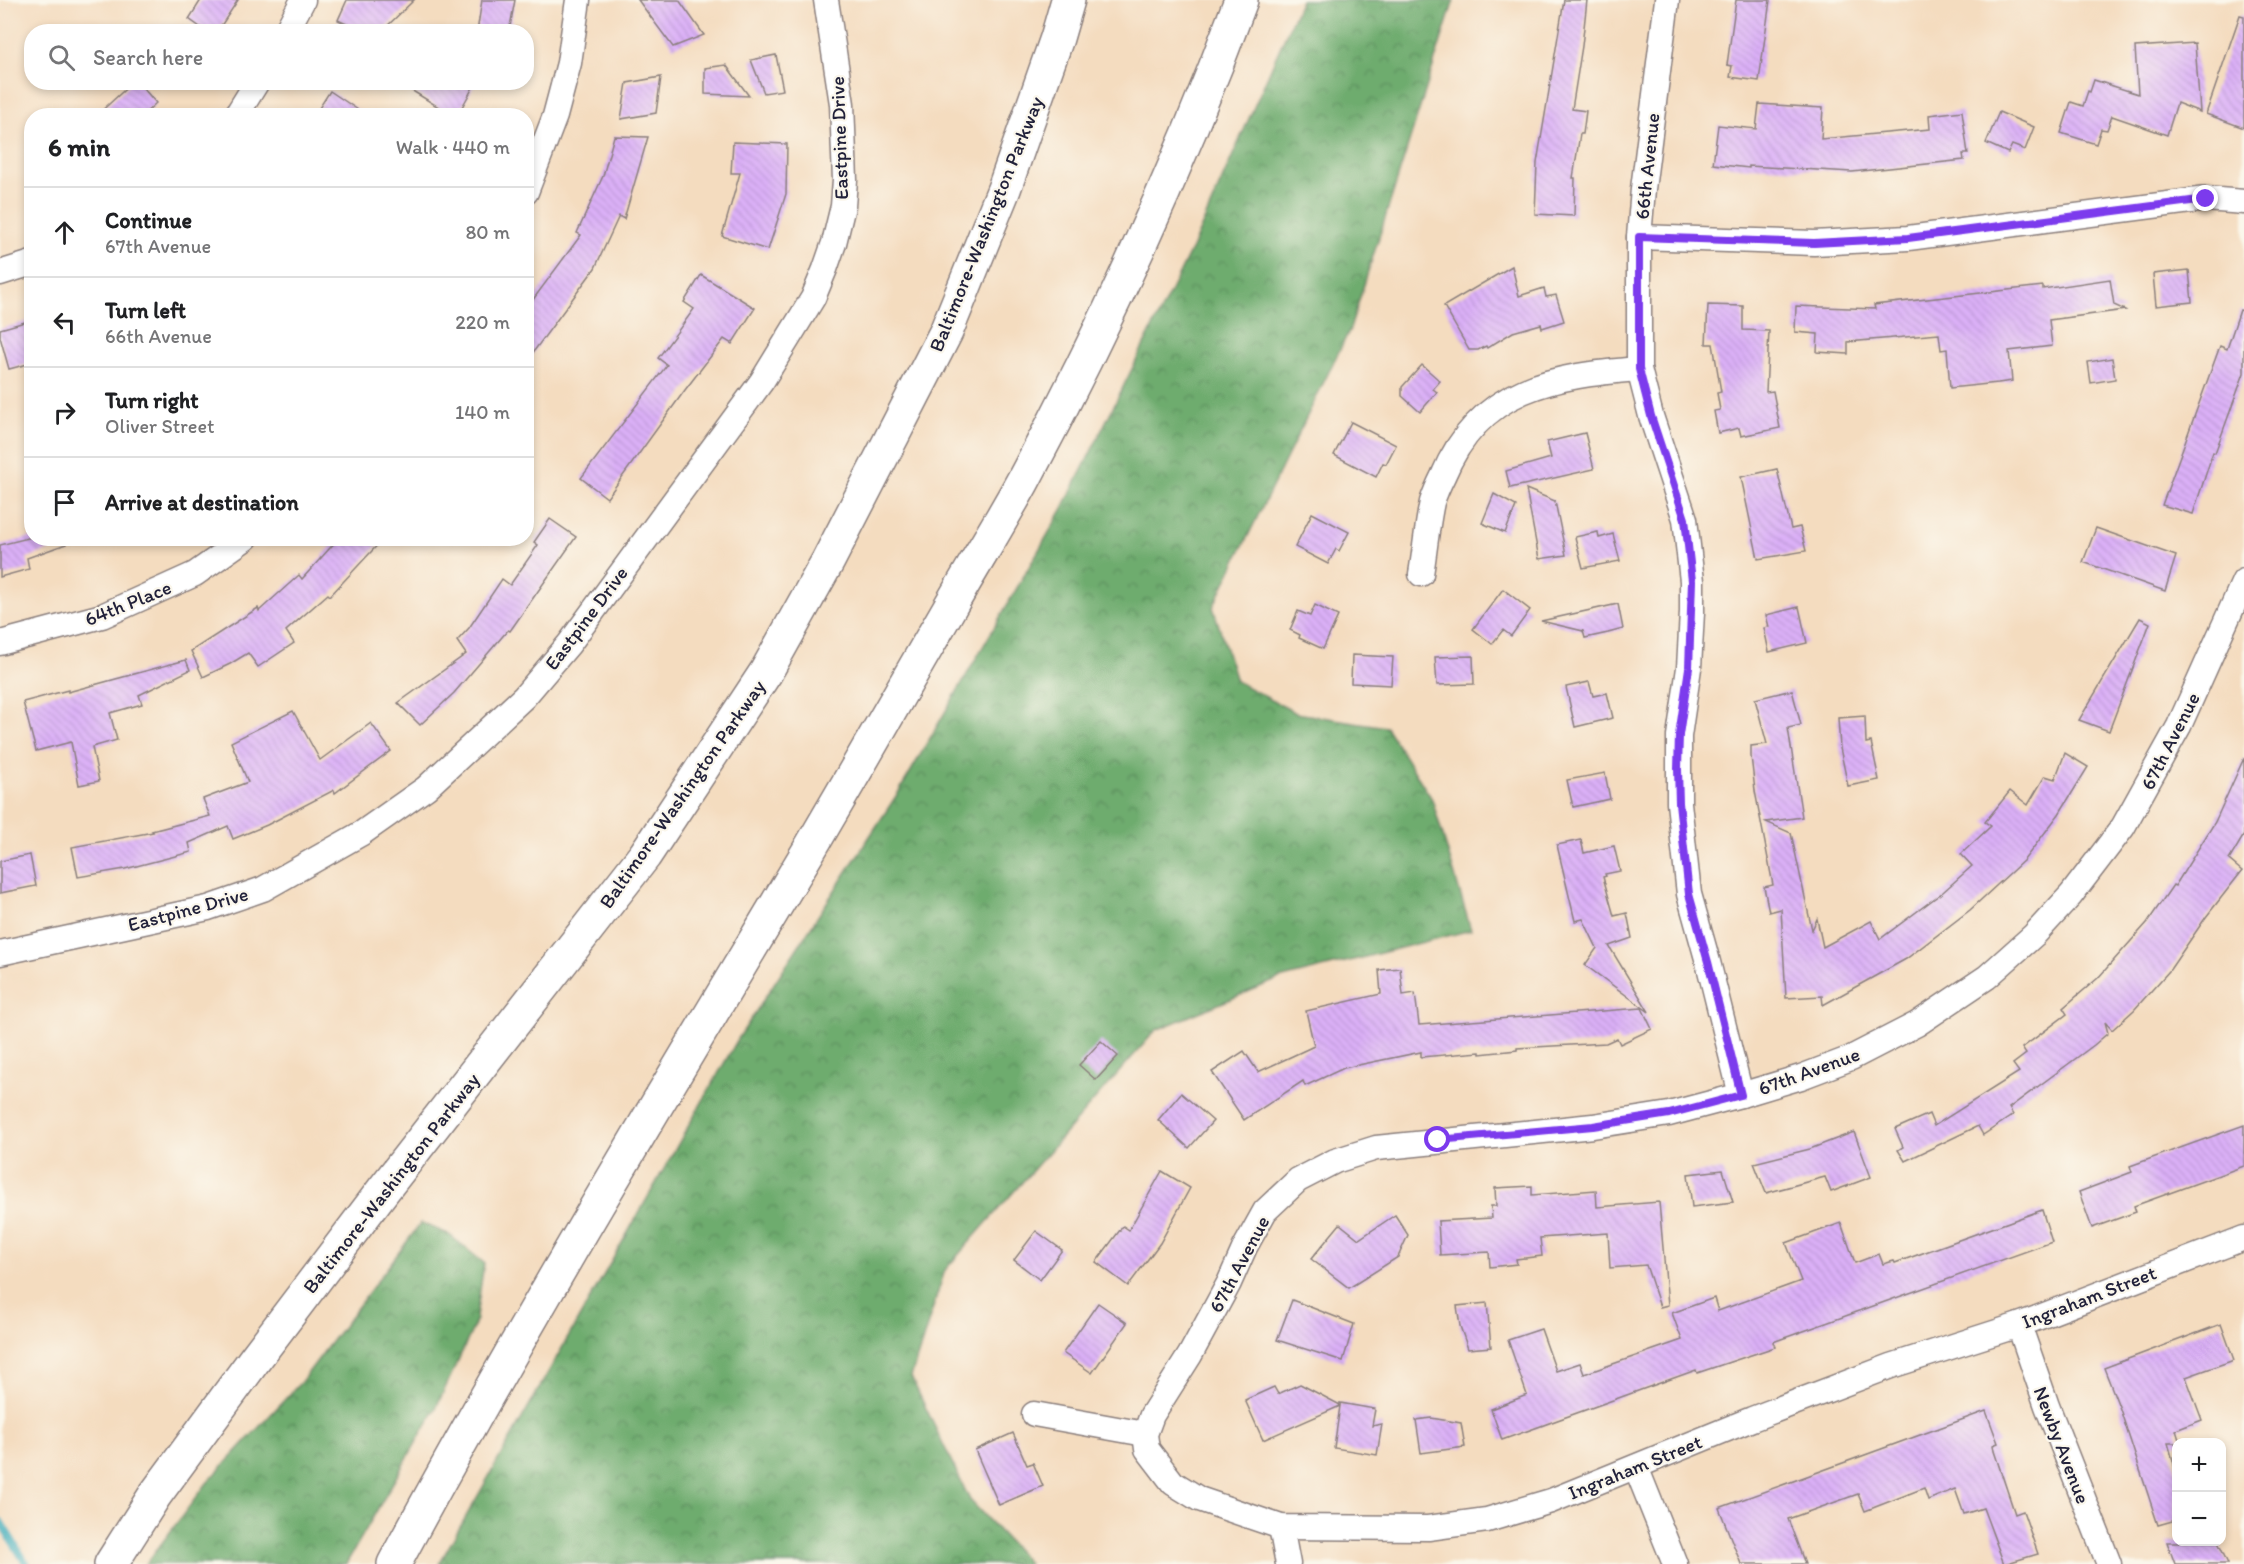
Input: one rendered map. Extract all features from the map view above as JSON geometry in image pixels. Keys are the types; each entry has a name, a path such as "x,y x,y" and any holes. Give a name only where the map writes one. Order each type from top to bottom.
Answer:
{"highway":[{"path":"1004,189 1048,0"},
{"name":"Baltimore-Washington Parkway","path":"111,1564 155,1496 255,1359 384,1189 645,855 766,672 828,561 946,332 1004,189 1068,0"},
{"path":"1213,74 1241,0"},
{"path":"394,1564 456,1448 541,1301 884,724 1022,483 1079,373 1143,239 1246,0"}],"street":[{"path":"290,24 303,0"},
{"path":"534,171 555,117 569,63 578,0"},
{"name":"Eastpine Drive","path":"0,953 208,908 263,889 362,833 426,788 524,697 569,644 762,381 813,298 834,243 843,206 845,180 842,104 826,0"},
{"name":"66th Avenue","path":"1667,0 1642,189 1639,237 1639,369 1651,416 1685,519 1692,581 1692,612 1689,668 1679,735 1679,803 1689,894 1741,1095"},
{"path":"241,108 252,90"},
{"path":"1639,237 1814,243 1908,238 2206,199 2244,202"},
{"path":"0,273 24,266"},
{"path":"1421,574 1433,501 1450,460 1470,428 1497,405 1526,390 1556,379 1589,373 1639,369"},
{"name":"64th Place","path":"0,643 102,616 195,574 235,546"},
{"name":"67th Avenue","path":"1145,1434 1152,1415 1195,1346 1265,1211 1298,1180 1335,1161 1376,1148 1593,1126 1669,1114 1741,1095 1801,1077 1851,1058 1917,1024 1987,977 2034,935 2071,895 2123,827 2179,726 2244,581"},
{"name":"Ingraham Street","path":"1145,1434 1147,1449 1173,1483 1199,1499 1281,1527 1428,1528 1488,1520 1551,1501 1752,1419 1891,1366 2019,1325 2244,1238"},
{"name":"Newby Avenue","path":"2019,1325 2047,1406 2109,1564"},
{"path":"1034,1414 1145,1434"},
{"path":"1636,1467 1675,1564"},
{"path":"1281,1527 1288,1564"}],"green space":[{"path":"1301,0 1454,0 1350,329 1213,607 1236,681 1296,713 1386,727 1432,799 1471,930 1279,979 1156,1030 945,1270 911,1377 970,1500 1029,1564 439,1564 738,1039 900,790 1062,510 1192,248"},
{"path":"421,1223 448,1234 484,1263 475,1324 435,1410 346,1564 146,1564 207,1483 301,1382"}],"building":[{"path":"201,0 238,0 222,24 196,24 189,19"},
{"path":"347,0 414,0 389,24 346,24 338,20"},
{"path":"482,0 515,0 510,24 478,24"},
{"path":"638,0 679,0 704,35 673,47"},
{"path":"1564,0 1587,0 1572,109 1586,111 1573,178 1575,178 1574,216 1535,214 1537,163"},
{"path":"1736,0 1770,0 1759,81 1730,77 1732,66 1727,65"},
{"path":"2240,15 2244,16 2244,128 2206,114"},
{"path":"2195,43 2200,112 2177,103 2167,135 2112,116 2107,130 2101,129 2096,144 2061,133 2071,102 2083,106 2094,80 2138,94 2135,47"},
{"path":"776,55 783,90 764,93 751,60"},
{"path":"726,65 749,96 705,94 705,68"},
{"path":"661,77 656,113 621,119 627,83"},
{"path":"124,90 145,90 156,103 151,108 105,108"},
{"path":"411,90 472,90 461,108 440,108"},
{"path":"330,91 355,108 319,108"},
{"path":"1759,104 1823,108 1821,139 1930,129 1929,115 1962,111 1968,154 1963,154 1964,160 1852,172 1749,166 1749,168 1713,164 1718,125 1756,129"},
{"path":"1999,112 2034,127 2025,150 2012,145 2008,153 1986,143"},
{"path":"614,136 648,137 624,219 619,216 595,268 534,351 534,298 581,235 577,233 603,176"},
{"path":"733,142 787,144 786,194 768,250 722,236 740,173 731,173"},
{"path":"1512,266 1519,296 1544,288 1546,297 1556,295 1564,321 1542,328 1541,324 1513,332 1487,348 1486,346 1478,350 1469,350 1444,306"},
{"path":"2189,270 2192,302 2156,306 2153,274"},
{"path":"701,275 755,308 732,344 724,339 607,498 581,478 667,365 658,358 694,309 684,302"},
{"path":"2110,279 2114,305 2125,310 2049,320 2052,346 2009,351 2012,381 1950,388 1947,349 1941,350 1939,334 1848,342 1848,354 1817,352 1818,334 1795,332 1796,306 1875,309 1874,305 2043,286 2043,289"},
{"path":"1708,305 1743,306 1743,330 1769,331 1766,392 1773,391 1780,428 1741,436 1739,428 1718,433 1714,411 1720,410 1717,393 1721,392 1713,344 1706,344"},
{"path":"2240,310 2244,311 2244,373 2215,453 2213,452 2193,514 2162,505 2220,346 2227,349"},
{"path":"24,322 24,365 9,369 0,329"},
{"path":"2112,358 2115,379 2091,383 2088,362"},
{"path":"1422,365 1440,381 1433,389 1437,392 1420,412 1402,396 1402,387"},
{"path":"1351,422 1396,445 1376,477 1334,455"},
{"path":"1585,433 1594,469 1510,488 1506,471 1551,458 1547,442"},
{"path":"1777,469 1791,529 1800,527 1806,551 1758,559 1741,477"},
{"path":"1526,489 1555,501 1566,555 1539,559"},
{"path":"1494,494 1516,506 1505,533 1482,523"},
{"path":"1312,513 1349,532 1339,551 1336,549 1328,564 1295,547"},
{"path":"550,519 576,537 510,631 508,630 454,693 420,725 398,703 466,654 457,641 469,628 502,579 510,585 538,545 534,542"},
{"path":"2096,528 2176,556 2165,591 2083,562"},
{"path":"1598,532 1599,538 1613,534 1620,561 1583,568 1575,537"},
{"path":"24,539 24,546 60,546 27,558 29,569 0,577 0,545"},
{"path":"332,546 377,546 330,596 328,594 286,631 294,643 258,667 248,653 203,677 191,651 258,608 259,611 299,575 302,579"},
{"path":"1503,589 1530,610 1511,636 1503,630 1492,644 1473,629"},
{"path":"1618,604 1623,629 1608,633 1585,638 1583,631 1541,621"},
{"path":"1315,605 1338,616 1323,649 1299,638 1300,635 1290,630 1298,611 1310,616"},
{"path":"1799,607 1807,643 1769,652 1764,628 1769,627 1766,615"},
{"path":"2140,618 2150,623 2109,731 2079,720"},
{"path":"1352,655 1393,657 1391,685 1351,683"},
{"path":"1473,656 1474,684 1437,685 1435,657"},
{"path":"186,660 190,670 139,695 142,704 110,713 117,740 92,747 99,781 79,785 71,742 36,751 23,702"},
{"path":"1589,682 1593,696 1607,693 1613,718 1575,727 1566,687"},
{"path":"1792,690 1801,725 1788,728 1802,817 1766,822 1791,833 1812,930 1817,919 1823,947 1871,921 1880,939 1943,892 1972,866 1961,854 1991,826 1985,822 2010,791 2028,805 2045,776 2055,779 2065,753 2088,767 2059,814 2024,860 1970,910 1906,959 1823,1005 1822,996 1786,998 1781,909 1769,912 1764,887 1773,885 1755,791 1751,756 1751,746 1767,744 1755,699"},
{"path":"293,711 320,760 371,723 391,751 335,793 334,790 267,825 233,839 228,826 189,843 191,852 125,869 78,877 72,847 153,832 210,816 203,799 248,782 231,742"},
{"path":"1865,716 1866,743 1871,742 1879,780 1848,786 1840,748 1838,718"},
{"path":"2244,758 2244,835 2229,860 2242,871 2206,917 2169,971 2134,1010 2112,1030 2105,1022 2108,1033 2009,1108 2013,1115 1983,1135 1978,1126 1905,1161 1898,1150 1903,1147 1895,1129 1929,1114 1934,1126 2019,1072 2013,1064 2026,1054 2022,1048 2067,1014 2063,1008 2098,978 2147,923 2173,885 2175,886 2215,822"},
{"path":"1605,773 1610,799 1573,807 1567,780"},
{"path":"1581,840 1584,853 1614,846 1620,871 1605,874 1606,876 1603,877 1614,916 1627,913 1632,938 1609,946 1649,1012 1585,965 1597,948 1583,919 1575,921 1557,845"},
{"path":"30,855 36,886 0,893 0,861"},
{"path":"1400,968 1403,995 1415,993 1419,1025 1642,1008 1652,1029 1620,1044 1617,1038 1606,1043 1517,1048 1517,1050 1480,1054 1480,1052 1421,1057 1421,1052 1344,1068 1305,1086 1303,1081 1244,1120 1212,1072 1244,1051 1258,1072 1314,1046 1306,1011 1381,994 1379,970"},
{"path":"1101,1041 1118,1056 1096,1080 1079,1065"},
{"path":"1181,1093 1213,1121 1189,1148 1158,1120"},
{"path":"2244,1125 2244,1166 2134,1206 2136,1212 2092,1228 2079,1192 2132,1172 2130,1166"},
{"path":"1854,1132 1871,1177 1831,1192 1825,1177 1766,1193 1754,1163 1810,1149"},
{"path":"1723,1170 1733,1202 1692,1207 1688,1174"},
{"path":"1162,1171 1190,1188 1160,1243 1128,1286 1096,1262 1123,1226 1129,1230"},
{"path":"1532,1186 1532,1195 1596,1190 1597,1207 1659,1202 1668,1305 1660,1307 1646,1265 1610,1268 1608,1233 1540,1238 1542,1256 1516,1259 1517,1264 1490,1267 1489,1252 1440,1255 1438,1221 1492,1218 1491,1206 1496,1206 1495,1188"},
{"path":"2042,1210 2052,1242 1773,1342 1775,1347 1697,1373 1696,1370 1502,1440 1491,1409 1527,1395 1508,1340 1541,1329 1556,1371 1580,1363 1584,1374 1682,1340 1672,1313 1714,1298 1718,1311 1801,1281 1786,1243 1841,1223 1855,1263 1879,1254 1883,1264 1894,1261 1895,1263"},
{"path":"1395,1215 1408,1235 1398,1257 1349,1288 1311,1259 1340,1224 1359,1239"},
{"path":"1036,1231 1062,1250 1040,1280 1014,1260"},
{"path":"1292,1300 1354,1324 1343,1361 1277,1340"},
{"path":"1098,1303 1127,1323 1092,1373 1063,1353"},
{"path":"1487,1303 1491,1347 1468,1349 1460,1326 1457,1306"},
{"path":"2221,1324 2234,1360 2186,1377 2202,1420 2176,1430 2178,1438 2172,1438 2172,1443 2168,1443 2172,1457 2172,1521 2158,1525 2104,1368"},
{"path":"1300,1384 1340,1405 1340,1403 1375,1409 1372,1426 1382,1424 1377,1455 1334,1448 1340,1406 1263,1440 1245,1400 1274,1387 1278,1394"},
{"path":"1986,1411 1998,1443 1993,1445 1994,1451 2015,1514 2023,1511 2038,1554 2004,1564 1983,1508 1964,1514 1955,1489 1928,1500 1924,1488 1865,1511 1858,1494 1788,1519 1805,1564 1741,1564 1719,1508"},
{"path":"1431,1418 1461,1423 1465,1447 1421,1453 1416,1420"},
{"path":"1013,1433 1027,1465 1033,1463 1043,1486 999,1505 975,1450"},
{"path":"2167,1542 2172,1542 2172,1546 2220,1546 2228,1564 2175,1564"}],"waterway":[{"path":"0,1521 26,1563"}],"route":[{"path":"1438,1140 1593,1126 1669,1114 1741,1095 1689,894 1679,803 1678,769 1679,735 1689,668 1692,581 1685,519 1662,452 1639,369 1639,237 1814,243 1908,238 2206,199"}]}
